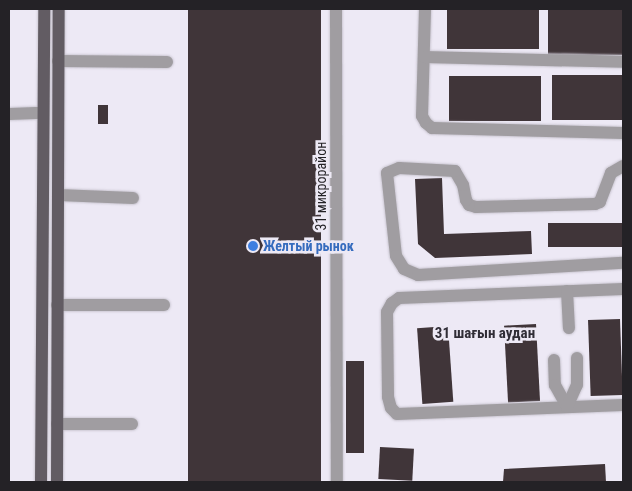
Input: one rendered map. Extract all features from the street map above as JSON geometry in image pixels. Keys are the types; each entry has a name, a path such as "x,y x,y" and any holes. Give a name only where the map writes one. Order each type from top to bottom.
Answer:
{"main road":[{"path":"40,482 44,9"},
{"path":"57,482 59,9"},
{"path":"42,305 57,305"}],"street":[{"name":"31 микрорайон","path":"336,9 337,482"},
{"path":"425,9 422,116 432,128 623,133"},
{"path":"424,57 623,62"},
{"path":"58,61 167,62"},
{"path":"9,114 43,113"},
{"path":"623,166 612,172 600,202 594,204 476,207 469,205 463,185 454,171 399,168 388,173 396,256 404,269 418,275 623,263"},
{"path":"58,195 133,198"},
{"path":"623,289 399,298 392,303 387,312 388,397 391,408 397,414 623,405"},
{"path":"567,291 569,328"},
{"path":"57,305 164,305"},
{"path":"567,407 577,385 577,358"},
{"path":"554,360 554,385 567,407"},
{"path":"57,424 132,424"}],"building":[{"name":"Желтый рынок","path":"188,9 321,9 321,482 188,482"},
{"path":"447,9 539,9 539,49 447,49"},
{"path":"548,10 623,10 623,55 548,55"},
{"path":"552,75 623,75 623,120 552,120"},
{"path":"449,76 541,76 541,121 449,121"},
{"path":"98,105 108,105 108,124 98,124"},
{"path":"442,178 444,234 531,231 532,254 435,258 418,244 415,179"},
{"path":"548,223 623,223 623,247 548,247"},
{"path":"620,319 623,395 591,396 588,320"},
{"path":"536,324 540,401 508,403 504,326"},
{"path":"448,326 453,402 422,404 417,328"},
{"path":"346,361 364,361 364,453 346,453"},
{"path":"380,447 414,449 412,481 378,479"},
{"path":"605,464 606,482 503,482 504,469"}],"place":[{"name":"Желтый рынок","path":"253,246"}],"district":[{"name":"31 шағын аудан","path":"485,334"}]}
